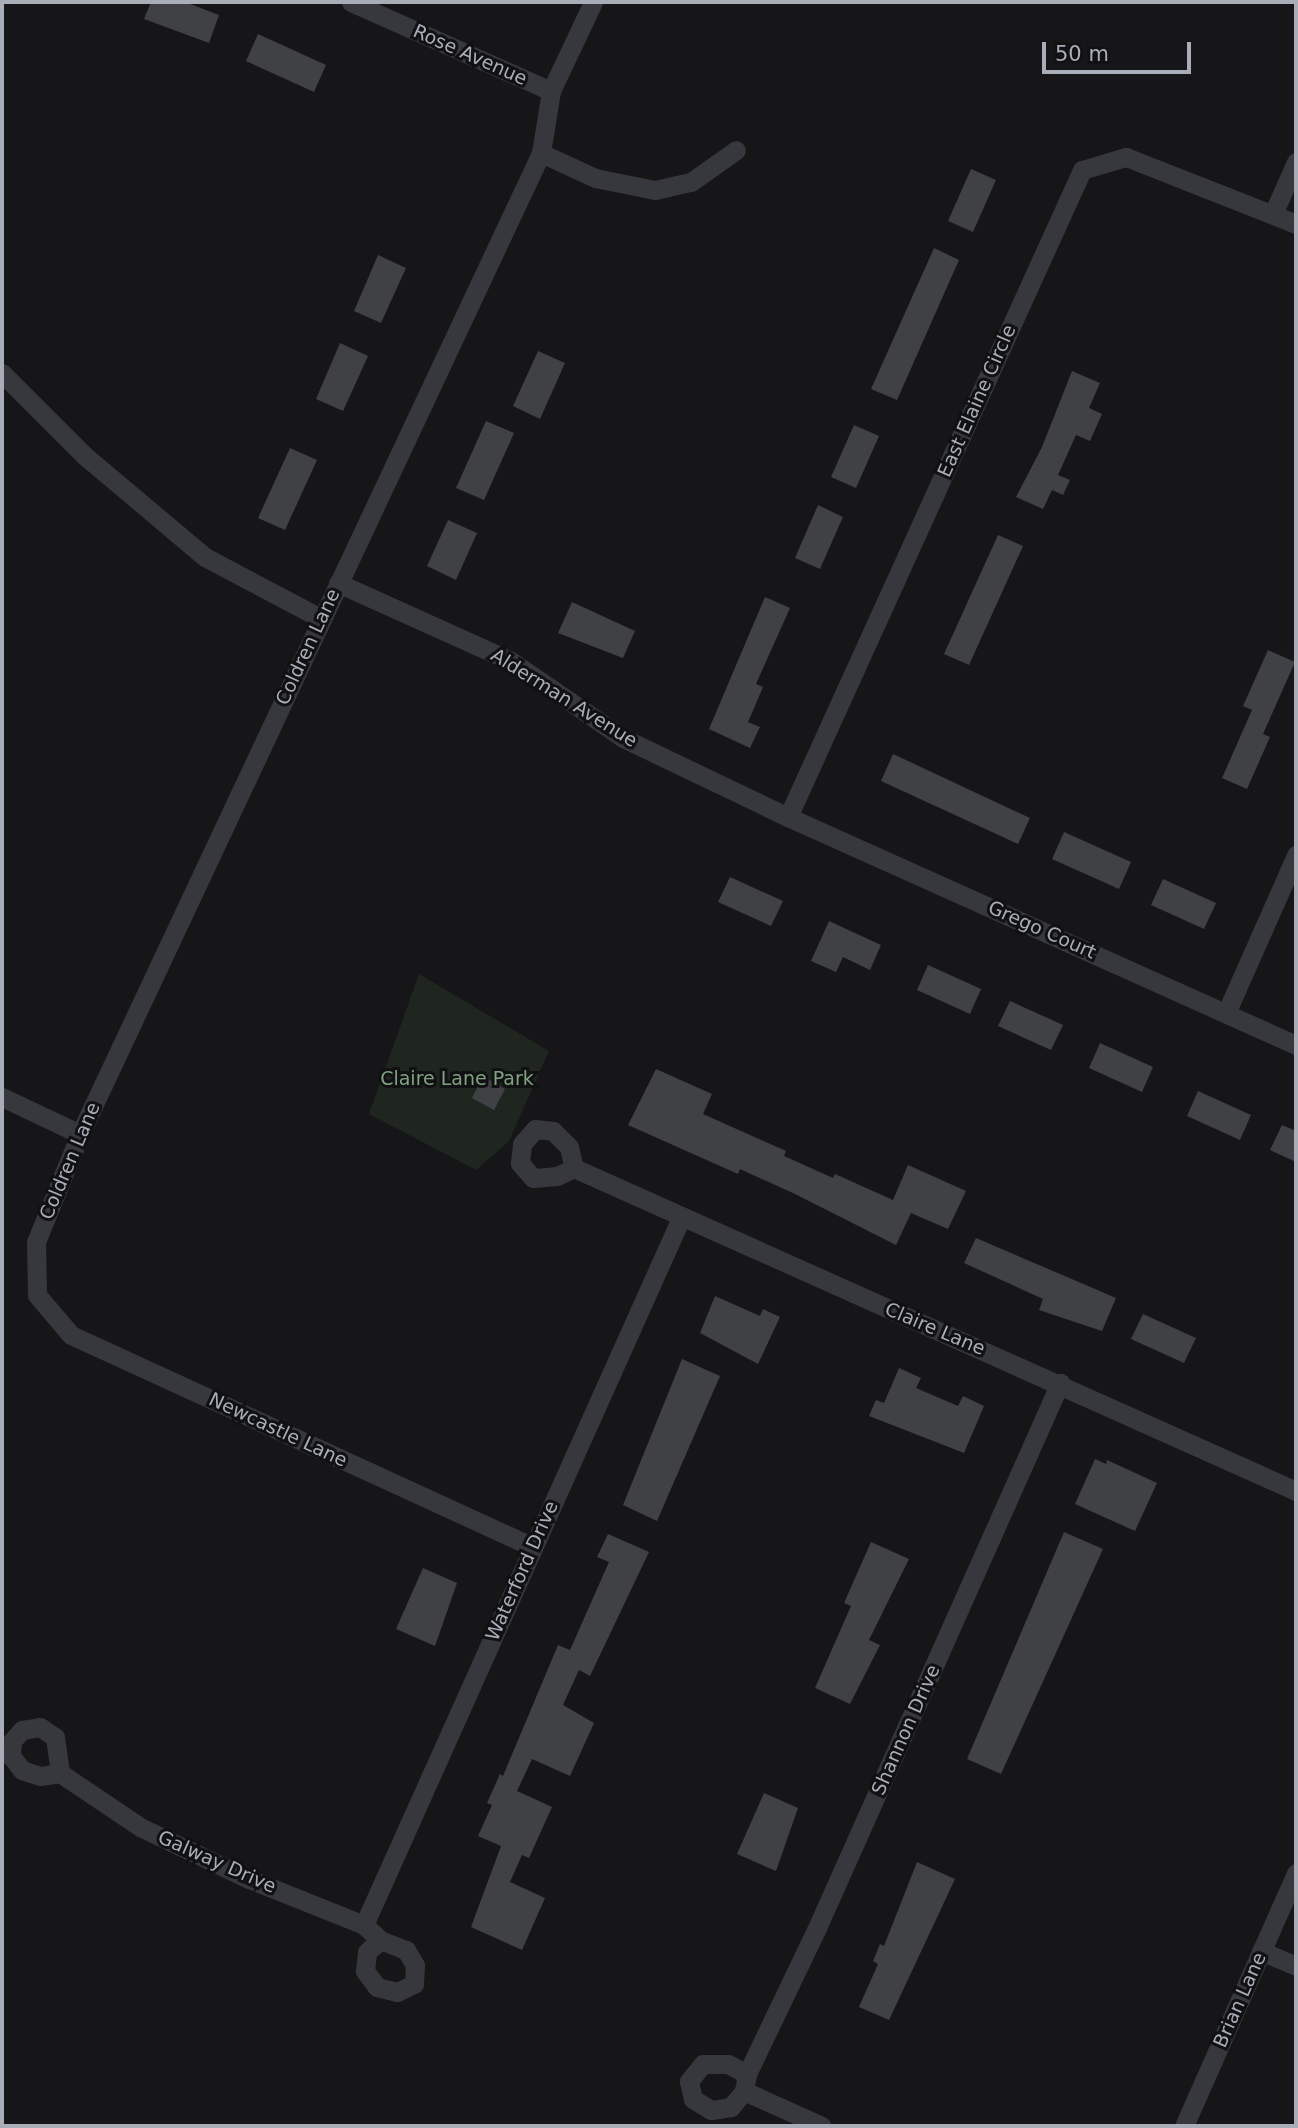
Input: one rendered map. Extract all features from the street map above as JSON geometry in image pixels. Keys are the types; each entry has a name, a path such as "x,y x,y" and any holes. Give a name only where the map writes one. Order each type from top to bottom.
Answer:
{"street":[{"name":"Rose Avenue","path":"351,2 551,91"},
{"name":"Coldren Lane","path":"37,1295 36,1242 80,1134 541,153 551,91 593,2"},
{"path":"541,153 595,178 655,190 691,182 736,150"},
{"name":"East Elaine Circle","path":"788,817 1082,170 1126,157 1296,224"},
{"path":"1273,214 1296,162"},
{"path":"2,373 85,456 205,557 322,619"},
{"name":"Alderman Avenue","path":"338,583 511,661 623,738 788,817"},
{"name":"Grego Court","path":"788,817 1227,1011 1296,1045"},
{"path":"1227,1011 1296,855"},
{"path":"2,1097 80,1134"},
{"name":"Claire Lane","path":"574,1168 1296,1490"},
{"name":"Waterford Drive","path":"363,1925 681,1218"},
{"name":"Newcastle Lane","path":"37,1295 71,1335 533,1546"},
{"name":"Shannon Drive","path":"822,2126 746,2082 812,1941 1060,1383"},
{"name":"Galway Drive","path":"60,1773 140,1827 249,1879 363,1925 380,1940"},
{"name":"Brian Lane","path":"1184,2126 1296,1873"},
{"path":"1261,1951 1296,1966"}],"green space":[{"name":"Claire Lane Park","path":"419,974 549,1051 509,1141 476,1170 369,1114"}],"building":[{"path":"151,2 185,2 219,15 209,43 144,19"},
{"path":"258,34 326,65 314,92 246,61"},
{"path":"971,169 996,180 973,232 948,221"},
{"path":"934,248 959,260 897,400 871,389"},
{"path":"378,255 406,268 381,323 354,311"},
{"path":"340,343 368,356 343,411 316,399"},
{"path":"538,351 565,363 540,419 513,406"},
{"path":"1072,371 1100,383 1089,408 1102,414 1090,441 1076,435 1058,475 1070,480 1063,495 1052,490 1043,509 1016,497 1042,447"},
{"path":"486,421 514,433 484,500 456,488"},
{"path":"854,425 879,436 856,488 831,477"},
{"path":"290,448 317,460 285,530 258,518"},
{"path":"818,505 843,517 820,569 795,558"},
{"path":"448,520 477,533 456,580 427,566"},
{"path":"998,535 1023,546 969,665 944,654"},
{"path":"765,597 790,608 756,684 763,687 748,722 760,727 750,748 709,729"},
{"path":"572,602 635,631 623,658 558,633"},
{"path":"1268,650 1295,662 1263,734 1270,737 1247,789 1222,778 1252,710 1243,706"},
{"path":"893,754 1030,818 1018,844 881,781"},
{"path":"1064,832 1131,862 1119,889 1052,859"},
{"path":"730,877 783,901 771,926 718,902"},
{"path":"1163,879 1216,903 1204,929 1151,905"},
{"path":"829,921 881,945 870,970 843,957 836,972 811,961"},
{"path":"928,965 981,989 970,1014 917,990"},
{"path":"1010,1001 1063,1025 1051,1050 998,1026"},
{"path":"1100,1043 1153,1067 1142,1092 1089,1068"},
{"path":"656,1069 712,1094 703,1114 786,1151 784,1156 833,1178 835,1174 893,1200 908,1165 966,1191 948,1229 911,1213 896,1245 740,1169 738,1174 628,1125"},
{"path":"483,1076 505,1089 494,1110 472,1098"},
{"path":"1198,1091 1251,1115 1240,1140 1187,1116"},
{"path":"1282,1125 1296,1131 1296,1162 1270,1150"},
{"path":"976,1238 1116,1298 1102,1331 1039,1310 1043,1299 964,1263"},
{"path":"715,1296 760,1316 763,1309 780,1317 758,1364 700,1333"},
{"path":"1143,1314 1196,1338 1184,1363 1131,1339"},
{"path":"682,1359 720,1376 657,1521 623,1505"},
{"path":"899,1368 921,1378 916,1388 958,1406 963,1396 984,1406 964,1453 869,1416 876,1400 884,1403"},
{"path":"1095,1459 1106,1464 1107,1460 1157,1483 1135,1531 1075,1504"},
{"path":"1064,1532 1103,1549 1001,1774 967,1759"},
{"path":"608,1534 649,1552 590,1676 579,1670 563,1705 594,1723 570,1776 532,1759 517,1791 552,1807 529,1858 522,1855 510,1882 545,1898 522,1950 471,1927 501,1846 478,1836 492,1805 487,1803 500,1774 503,1776 558,1645 570,1650 609,1562 597,1557"},
{"path":"871,1542 909,1559 869,1640 880,1645 850,1704 815,1688 851,1606 844,1603"},
{"path":"423,1568 457,1583 435,1646 396,1629"},
{"path":"764,1793 798,1808 776,1871 737,1854"},
{"path":"917,1862 955,1879 889,2020 859,2007 878,1964 873,1961 880,1944 884,1946"}]}
